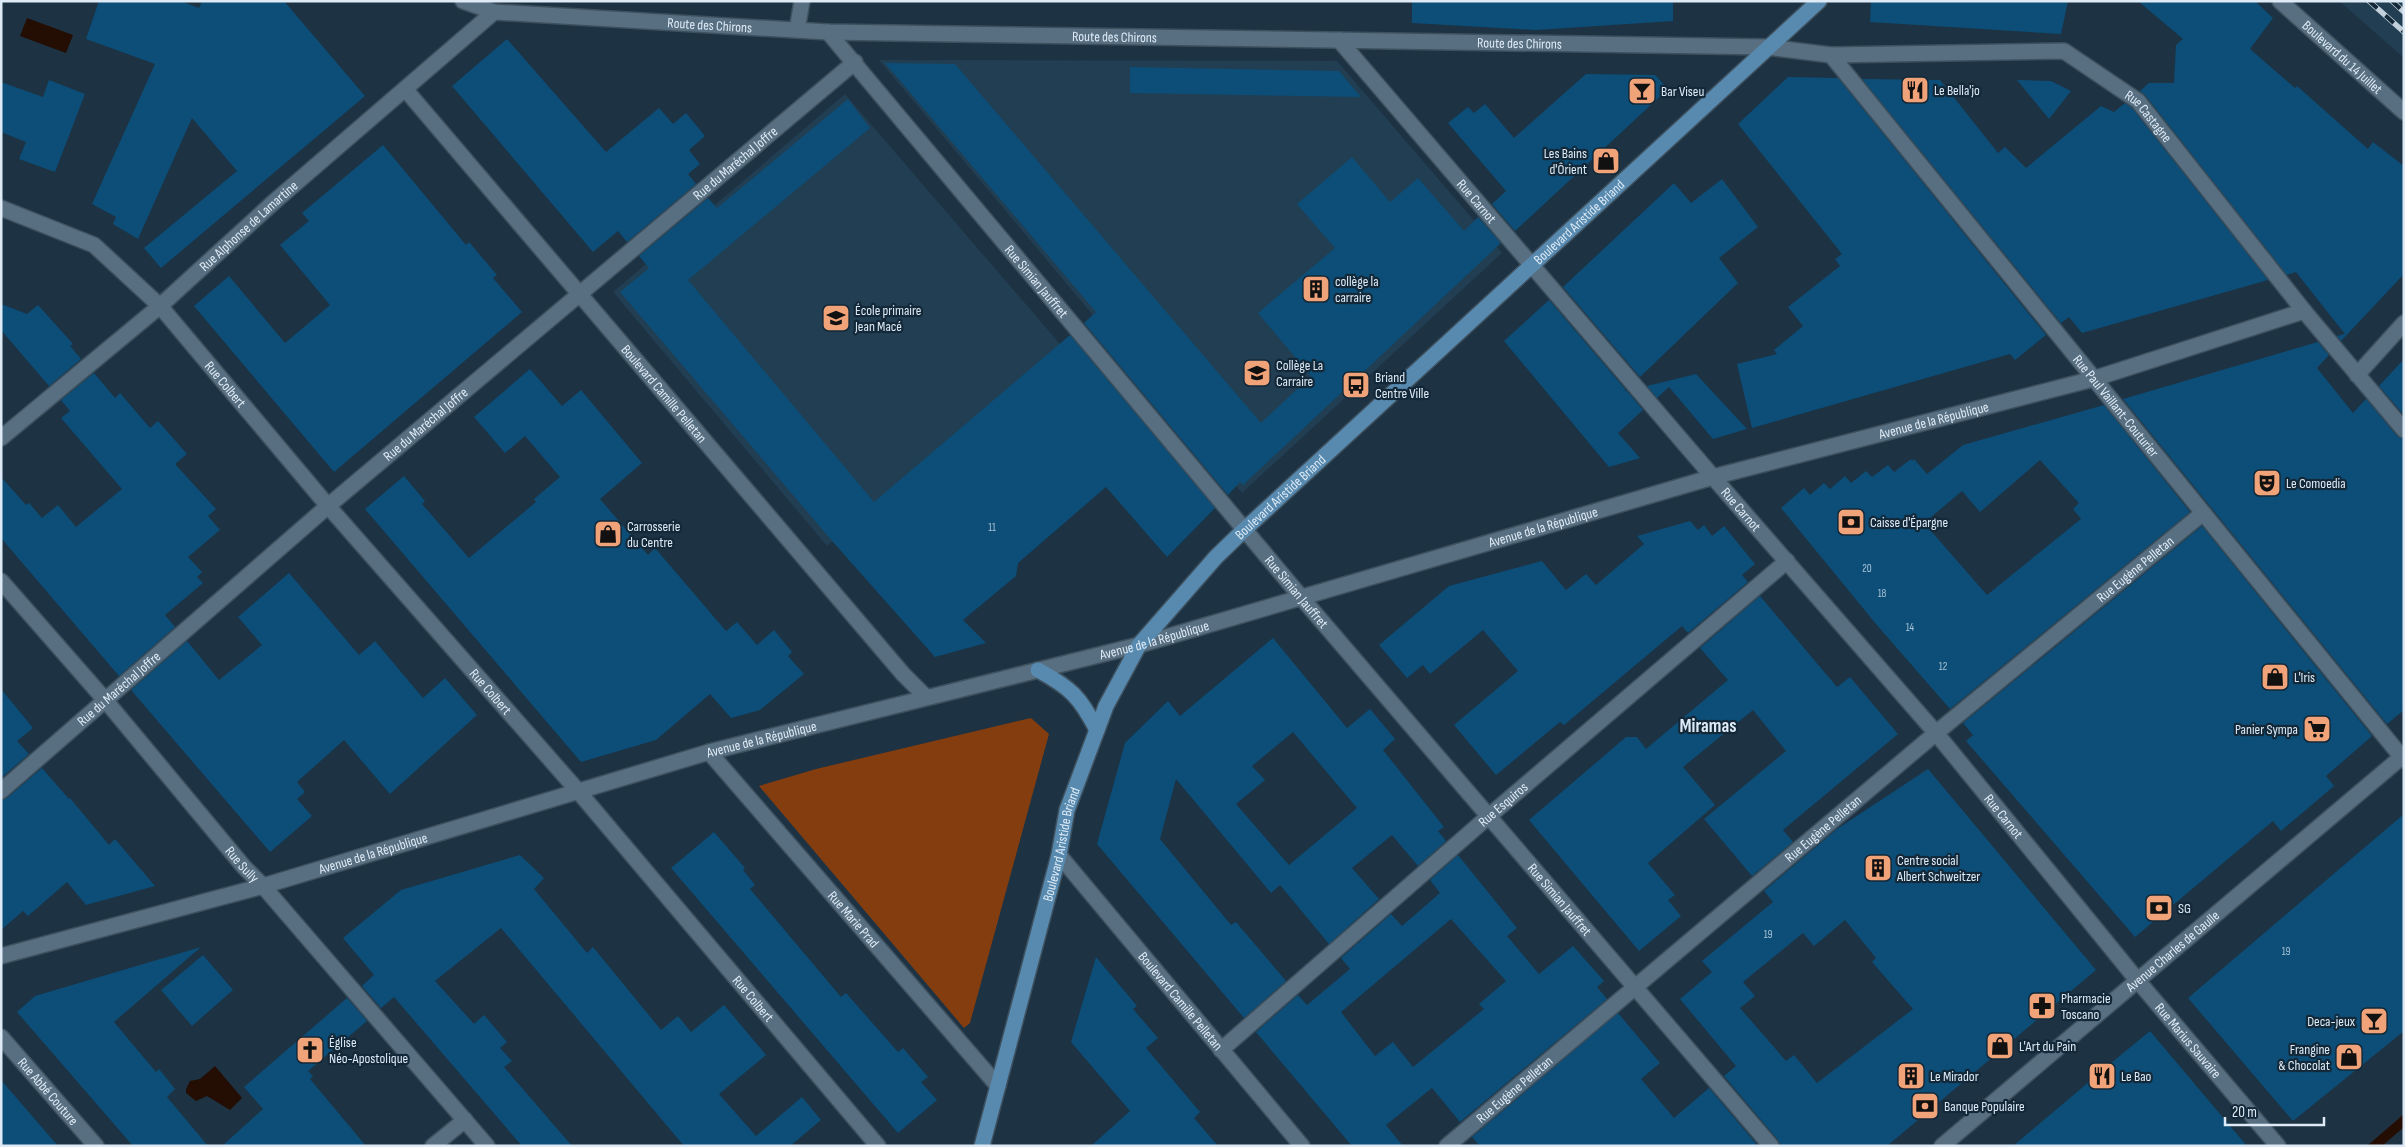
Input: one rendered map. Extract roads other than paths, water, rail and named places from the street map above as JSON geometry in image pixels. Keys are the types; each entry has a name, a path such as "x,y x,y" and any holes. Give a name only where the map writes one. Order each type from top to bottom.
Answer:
{"main road":[{"name":"Boulevard Aristide Briand","path":"982,1146 1059,856 1067,810 1106,706 1139,645 1216,557 1245,529 1819,1"},
{"path":"1038,670 1062,683 1074,693 1085,706 1097,730"}],"street":[{"name":"Route des Chirons","path":"463,1 494,12 828,32 1767,47"},
{"path":"797,30 802,1"},
{"name":"Boulevard du 14 Juillet","path":"2280,1 2404,112"},
{"name":"Rue Alphonse de Lamartine","path":"1,438 160,306 275,201 494,12"},
{"name":"Rue Simian Jauffret","path":"828,32 1301,597 1771,1146"},
{"name":"Rue Carnot","path":"1339,40 1713,477 1936,733 2138,981"},
{"name":"Rue Castagne","path":"1767,47 1831,55 2064,51 2138,101 2304,311 2404,430"},
{"name":"Rue Paul Vaillant-Couturier","path":"1831,55 2093,379 2403,757"},
{"name":"Rue du Maréchal Joffre","path":"1,791 328,506 855,62"},
{"name":"Boulevard Camille Pelletan","path":"405,89 578,295 897,667 926,697"},
{"name":"Rue Colbert","path":"1,208 94,245 160,306 328,506 578,791 878,1146"},
{"name":"Avenue de la République","path":"1,956 263,886 709,752 1139,645 1713,477 2093,379 2304,311"},
{"path":"2357,375 2404,323"},
{"name":"Rue Eugène Pelletan","path":"1447,1146 1936,733 2203,513"},
{"name":"Rue Esquiros","path":"1221,1050 1489,816 1788,562"},
{"name":"Rue Sully","path":"1,581 106,701 244,867 263,886 487,1146"},
{"name":"Rue Marie Prad","path":"709,752 998,1086"},
{"name":"Avenue Charles de Gaulle","path":"1942,1146 2403,757"},
{"name":"Boulevard Camille Pelletan","path":"1059,856 1302,1146"},
{"name":"Rue Marius Sauvaire","path":"2138,981 2278,1146"},
{"name":"Rue Abbé Couture","path":"1,1037 96,1146"},
{"path":"433,1146 465,1120"}],"railway":[{"path":"2369,1 2404,32"},
{"path":"2392,1 2404,12"}],"place":[{"name":"Le Bella'jo","path":"1915,90"},
{"name":"Bar Viseu","path":"1642,91"},
{"name":"Les Bains d'Ôrient","path":"1606,161"},
{"name":"collège la carraire","path":"1316,289"},
{"name":"École primaire Jean Macé","path":"836,318"},
{"name":"Collège La Carraire","path":"1257,373"},
{"name":"Briand Centre Ville","path":"1356,385"},
{"name":"Le Comoedia","path":"2267,483"},
{"name":"Caisse d'Épargne","path":"1851,522"},
{"name":"Carrosserie du Centre","path":"608,534"},
{"name":"L'Iris","path":"2275,677"},
{"name":"Panier Sympa","path":"2317,729"},
{"name":"Centre social Albert Schweitzer","path":"1878,868"},
{"name":"SG","path":"2159,908"},
{"name":"Pharmacie Toscano","path":"2042,1006"},
{"name":"Deca-jeux","path":"2374,1021"},
{"name":"L'Art du Pain","path":"2000,1046"},
{"name":"Église Néo-Apostolique","path":"310,1050"},
{"name":"Frangine & Chocolat","path":"2349,1057"},
{"name":"Le Mirador","path":"1911,1076"},
{"name":"Le Bao","path":"2102,1076"},
{"name":"Banque Populaire","path":"1925,1106"}],"district":[{"name":"Miramas","path":"1708,726"}]}
